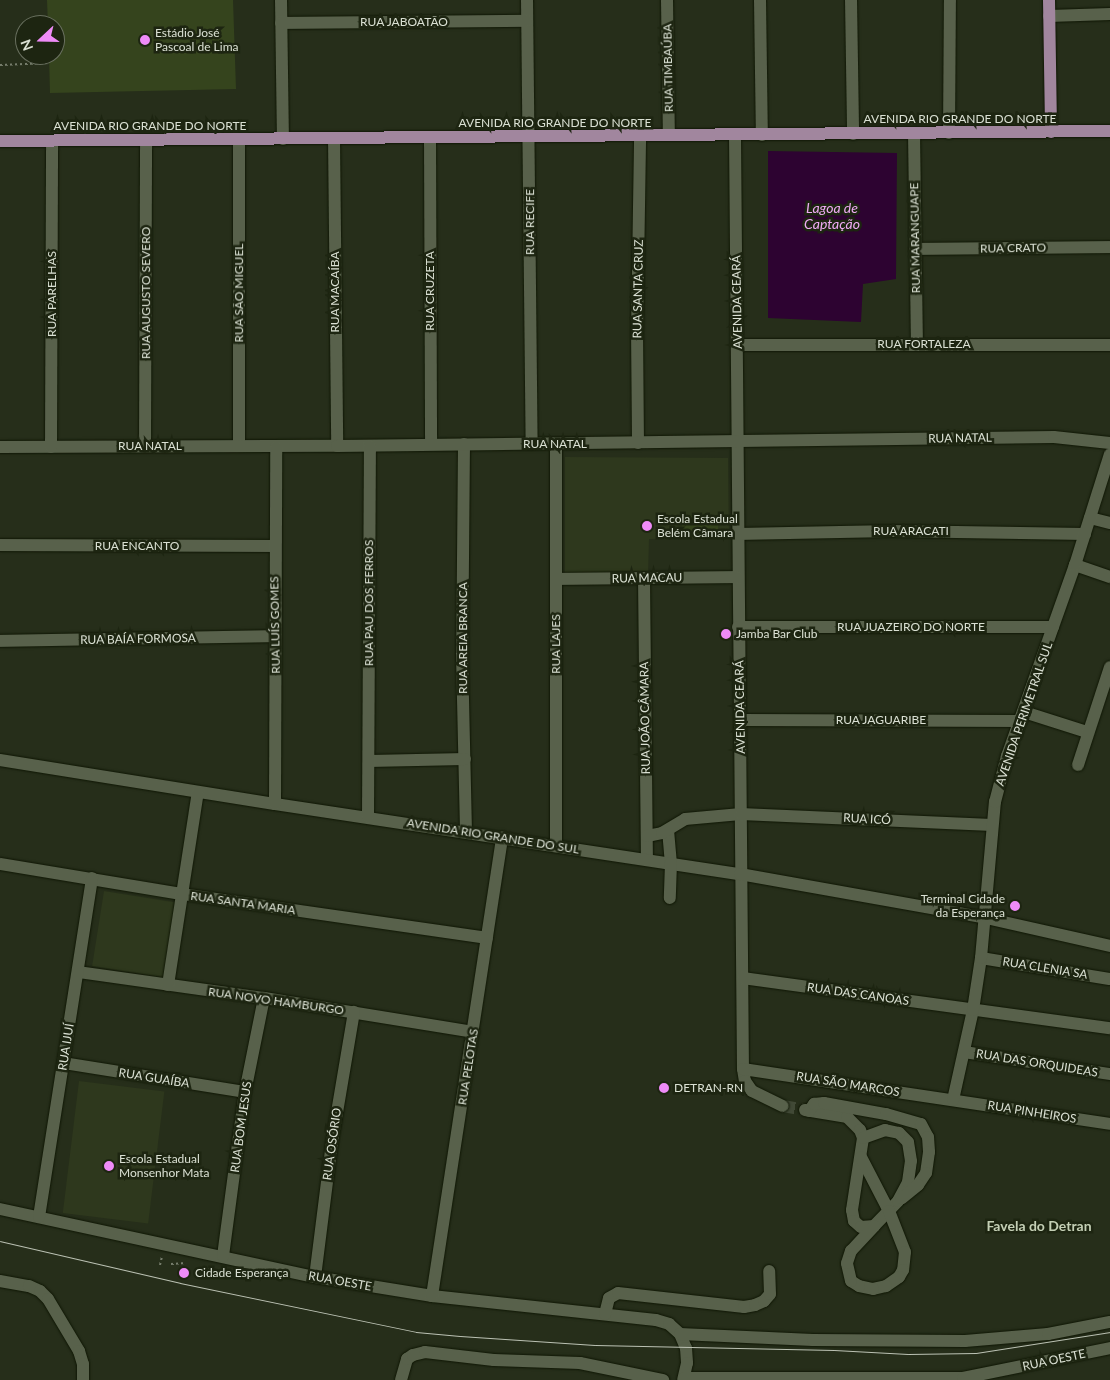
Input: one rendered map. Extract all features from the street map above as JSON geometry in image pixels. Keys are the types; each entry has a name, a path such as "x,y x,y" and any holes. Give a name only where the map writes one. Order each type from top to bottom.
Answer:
{"main road":[{"path":"1049,0 1051,132"},
{"name":"AVENIDA RIO GRANDE DO NORTE","path":"0,141 1110,131"}],"street":[{"path":"281,0 283,139"},
{"name":"RUA RECIFE","path":"527,0 532,444"},
{"name":"RUA TIMBAÚBA","path":"667,0 669,135"},
{"path":"760,0 762,135"},
{"path":"851,0 853,134"},
{"path":"948,133 950,0"},
{"path":"1049,16 1110,14"},
{"name":"RUA JABOATÃO","path":"281,23 527,21"},
{"name":"RUA MARANGUAPE","path":"914,133 916,343"},
{"name":"AVENIDA CEARÁ","path":"735,135 738,344 737,577 741,720 742,814 740,874 743,1069"},
{"name":"RUA SANTA CRUZ","path":"638,443 637,334 640,136"},
{"name":"RUA MACAÍBA","path":"334,138 337,446"},
{"name":"RUA CRUZETA","path":"430,138 431,444"},
{"name":"RUA SÃO MIGUEL","path":"239,446 240,139"},
{"name":"RUA AUGUSTO SEVERO","path":"145,446 146,140"},
{"name":"RUA PARELHAS","path":"51,447 52,141"},
{"name":"RUA CRATO","path":"915,249 1110,247"},
{"name":"RUA FORTALEZA","path":"738,344 1110,345"},
{"name":"RUA NATAL","path":"0,446 276,447 431,444 737,443 1054,437 1110,443"},
{"name":"RUA AREIA BRANCA","path":"464,444 462,655 466,831"},
{"name":"RUA LAJES","path":"556,444 556,845"},
{"name":"RUA PAU DOS FERROS","path":"368,817 370,446"},
{"name":"RUA LUÍS GOMES","path":"275,804 276,636 274,546 276,447"},
{"name":"AVENIDA PERIMETRAL SUL","path":"953,1100 973,1010 986,918 992,825 1001,778 1109,462"},
{"path":"1090,518 1110,524"},
{"name":"RUA ARACATI","path":"737,534 892,530 1085,534"},
{"name":"RUA ENCANTO","path":"0,545 274,546"},
{"path":"1075,565 1110,577"},
{"name":"RUA MACAU","path":"557,579 737,577"},
{"name":"RUA JOÃO CÂMARA","path":"644,578 647,859"},
{"name":"RUA JUAZEIRO DO NORTE","path":"738,627 1053,627"},
{"name":"RUA BAÍA FORMOSA","path":"0,641 276,636"},
{"path":"1078,765 1087,732 1110,667"},
{"name":"RUA JAGUARIBE","path":"741,720 1023,717 1087,732"},
{"path":"369,761 465,758"},
{"name":"AVENIDA RIO GRANDE DO SUL","path":"0,760 275,804 466,831 740,874 986,918 1110,946"},
{"path":"168,985 198,792"},
{"name":"RUA ICÓ","path":"647,836 668,830 685,819 742,814 992,825"},
{"path":"668,830 671,863 670,898"},
{"name":"RUA PELOTAS","path":"432,1296 474,1032 502,837"},
{"name":"RUA SANTA MARIA","path":"0,864 182,894 487,938"},
{"name":"RUA IJUÍ","path":"40,1217 92,878"},
{"name":"RUA CLENIA SA","path":"980,958 1109,979"},
{"name":"RUA NOVO HAMBURGO","path":"78,972 264,998 474,1032"},
{"name":"RUA DAS CANOAS","path":"743,978 1110,1028"},
{"name":"RUA BOM JESUS","path":"223,1256 245,1092 264,998"},
{"name":"RUA OSÓRIO","path":"315,1277 332,1142 354,1012"},
{"name":"RUA DAS ORQUIDEAS","path":"964,1052 1110,1074"},
{"name":"RUA GUAÍBA","path":"64,1063 245,1092"},
{"path":"743,1069 745,1081 752,1091 783,1106"},
{"name":"RUA SÃO MARCOS","path":"743,1069 953,1100"},
{"name":"RUA PINHEIROS","path":"953,1100 1110,1124"},
{"path":"861,1156 889,1211 903,1243 905,1260 899,1277 886,1286 873,1289 860,1286 851,1281 847,1263 851,1251 874,1226 889,1211 898,1201 918,1185 926,1173 929,1152 928,1137 921,1124 886,1114 824,1103 814,1104 807,1111 847,1117 856,1124 863,1138 852,1210 854,1221 861,1227 874,1226"},
{"path":"863,1138 874,1133 893,1130 899,1132 908,1142 911,1161 910,1175 898,1201"},
{"name":"RUA OESTE","path":"0,1209 315,1277 432,1296 656,1320 669,1324 680,1334 686,1356 683,1379 963,1379 1110,1348"},
{"path":"606,1314 609,1298 618,1293 744,1307 755,1305 764,1301 770,1294 770,1271"},
{"path":"0,1281 30,1286 40,1291 48,1300 79,1351 83,1364 83,1380"},
{"name":"RUA OESTE","path":"680,1334 813,1340 965,1341 1048,1334 1110,1322"},
{"path":"401,1380 406,1368 407,1359 413,1355 425,1352 494,1360 580,1363 664,1380"}],"path":[{"path":"0,65 15,64"}],"shaded area":[{"name":"Estádio José Pascoal de Lima","path":"47,0 233,0 236,89 50,93 49,65 65,65 65,15 48,15"},
{"name":"Escola Estadual Belém Câmara","path":"565,457 728,458 729,538 649,539 648,575 565,576"},
{"path":"682,516 718,516 718,537 682,537"},
{"path":"104,891 176,902 164,977 92,966"},
{"name":"Escola Estadual Monsenhor Mata","path":"79,1081 164,1091 148,1223 63,1213"}],"water":[{"name":"Lagoa de Captação","path":"768,151 897,153 896,279 863,284 861,322 768,318"}],"tunnel":[{"path":"783,1106 805,1110"}],"tram line":[{"path":"0,1241 180,1283 416,1332 460,1336 595,1345 834,1350 908,1354 976,1353 1110,1332"}],"place":[{"name":"Estádio José Pascoal de Lima","path":"145,40"},
{"name":"Escola Estadual Belém Câmara","path":"647,526"},
{"name":"Jamba Bar Club","path":"726,634"},
{"name":"Terminal Cidade da Esperança","path":"1015,906"},
{"name":"DETRAN-RN","path":"664,1088"},
{"name":"Escola Estadual Monsenhor Mata","path":"109,1166"},
{"name":"Cidade Esperança","path":"184,1273"}],"district":[{"name":"Favela do Detran","path":"1039,1226"}]}
